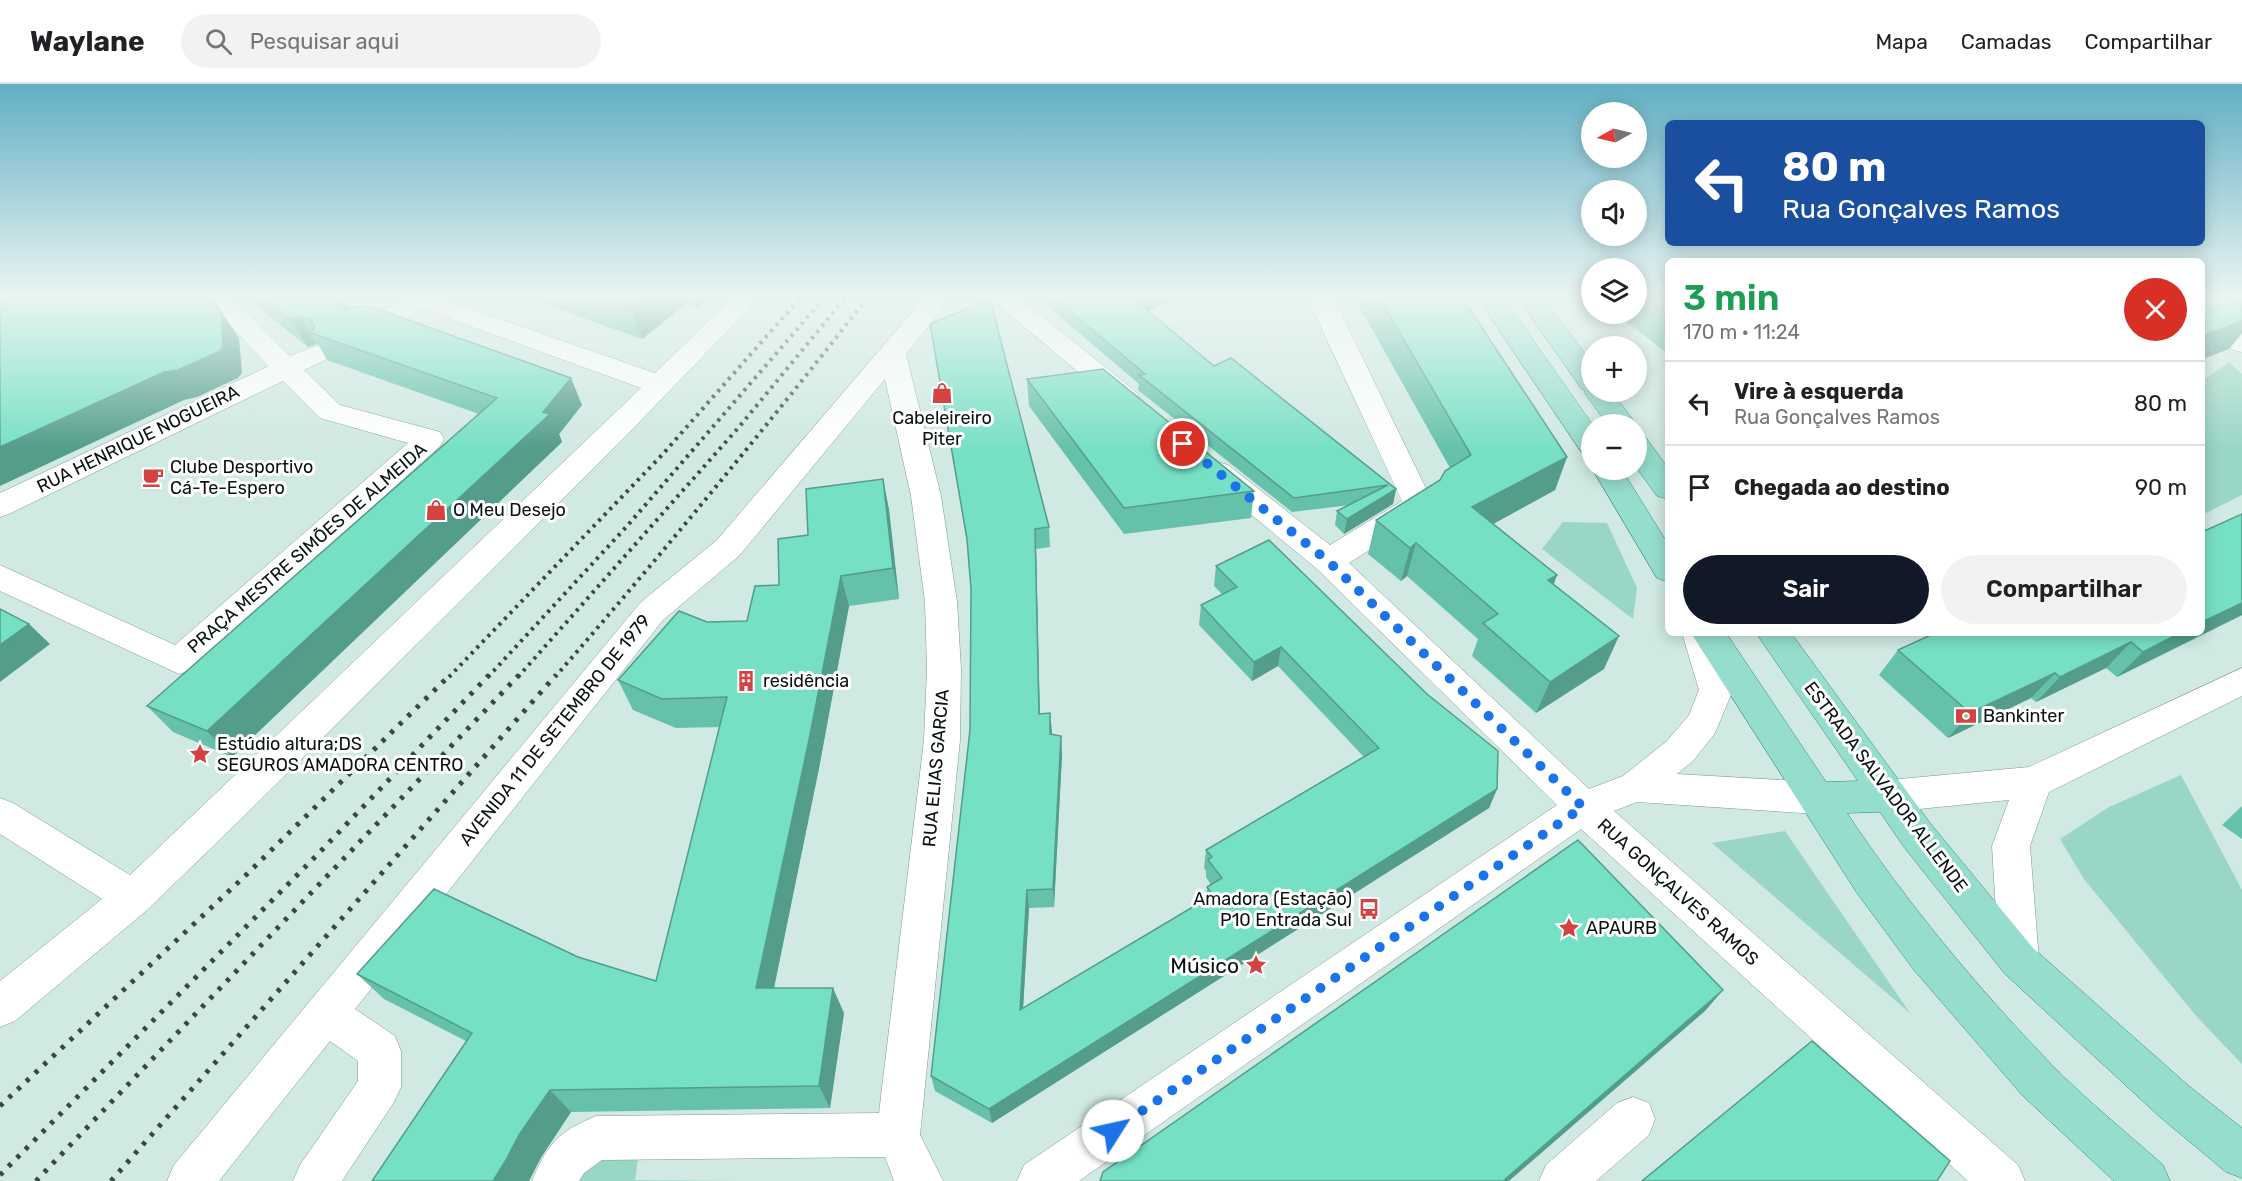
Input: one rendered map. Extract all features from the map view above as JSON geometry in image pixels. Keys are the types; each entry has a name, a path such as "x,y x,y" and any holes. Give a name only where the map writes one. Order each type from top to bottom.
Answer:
{"main road":[{"path":"1525,348 1581,430"},
{"path":"1567,348 1581,368"},
{"path":"1647,460 1665,485"},
{"path":"1613,480 1665,565"},
{"path":"1710,636 1871,881 1928,957 2037,1080 2147,1181"},
{"name":"ESTRADA SALVADOR ALLENDE","path":"1775,636 1917,835 2019,961 2175,1102 2242,1156"},
{"path":"1817,798 1889,796"}],"street":[{"path":"266,348 285,367"},
{"path":"557,348 658,384"},
{"path":"0,1007 133,898 606,439 695,348"},
{"name":"AVENIDA 11 DE SETEMBRO DE 1979","path":"190,1181 652,611 728,548 895,348"},
{"path":"1065,348 1147,414"},
{"path":"1328,561 1419,505 1344,348"},
{"name":"RUA ELIAS GARCIA","path":"892,352 926,496 941,602 944,669 942,740 898,1136 915,1177 920,1181"},
{"name":"RUA HENRIQUE NOGUEIRA","path":"0,506 316,354"},
{"name":"PRAÇA MESTRE SIMÕES DE ALMEIDA","path":"0,577 179,661 430,439 330,412 285,367"},
{"name":"RUA GONÇALVES RAMOS","path":"1192,451 1328,561 1583,807 2002,1181"},
{"path":"1040,1181 1583,807 1636,787 1680,751 1703,723 1716,690 1700,636"},
{"path":"1889,796 2034,782 2242,681"},
{"path":"2019,961 2011,846 2034,782"},
{"path":"1636,787 1817,798"},
{"path":"0,814 133,898"},
{"path":"316,1181 379,1087 380,1051 325,1013"},
{"path":"1562,1181 1633,1119"},
{"path":"555,1181 568,1157 596,1138 898,1136"}],"green space":[{"path":"2229,362 2242,374 2242,495 2205,514 2205,379"},
{"path":"1563,522 1607,523 1637,588 1633,619 1542,549"},
{"path":"2181,775 2242,890 2242,1064 2197,1017 2084,879 2060,839 2109,807"},
{"path":"1785,831 1910,1013 1712,843"},
{"path":"638,1159 635,1180 730,1181 572,1181 584,1161"}],"building":[{"path":"0,348 222,348 178,370 164,372 0,447"},
{"path":"354,348 487,348 571,378 543,412 550,414 207,731 147,706 497,398"},
{"path":"934,348 1003,348 1049,527 1035,529 1039,714 1050,713 1050,734 1061,736 1053,889 1027,890 1020,1010 1213,895 1207,887 1222,878 1208,860 1212,857 1206,850 1379,748 1281,647 1254,662 1201,605 1237,587 1216,566 1269,540 1427,694 1498,751 1497,789 989,1109 931,1076 970,730 971,589 967,539"},
{"path":"1114,348 1193,348 1214,366 1231,358 1396,489 1347,519 1337,511 1388,485 1294,498 1139,375 1145,374"},
{"path":"1409,348 1496,348 1567,457 1472,507 1557,575 1548,580 1619,636 1550,682 1483,623 1498,614 1416,543 1410,548 1376,520 1440,480 1445,471 1471,455"},
{"path":"1103,369 1254,491 1124,508 1027,379"},
{"path":"883,479 893,568 841,576 756,988 833,988 819,1086 550,1090 519,1135 493,1181 372,1181 472,1033 357,974 434,889 578,957 656,981 727,697 662,699 618,680 679,611 707,622 747,621 755,586 779,585 778,539 808,535 806,489"},
{"path":"2242,514 2242,603 2205,621 2205,531"},
{"path":"0,609 29,624 0,645"},
{"path":"1928,636 2174,636 2143,652 2131,642 2060,677 2055,673 1970,713 1898,650"},
{"path":"1578,840 1723,990 1503,1181 1100,1181 1103,1172"},
{"path":"1812,1041 1950,1161 1937,1181 1642,1181"}],"railway":[{"path":"449,677 662,455 756,348"},
{"path":"488,677 628,525 781,348"},
{"path":"518,677 739,427 804,348"},
{"path":"555,677 714,489 827,348"},
{"path":"0,1106 246,875 450,675"},
{"path":"0,1175 318,854 489,675"},
{"path":"36,1181 519,675"},
{"path":"111,1181 556,675"}],"place":[{"name":"Cabeleireiro Piter","path":"942,393"},
{"name":"Clube Desportivo Cá-Te-Espero","path":"153,477"},
{"name":"O Meu Desejo","path":"436,510"},
{"name":"residência","path":"746,681"},
{"name":"Bankinter","path":"1966,716"},
{"name":"Estúdio altura;DS SEGUROS AMADORA CENTRO","path":"200,754"},
{"name":"Amadora (Estação) P10 Entrada Sul","path":"1369,909"},
{"name":"APAURB","path":"1569,928"},
{"name":"Músico","path":"1256,965"}],"route":[{"path":"1113,1131 1583,807 1328,561 1183,444"}]}
